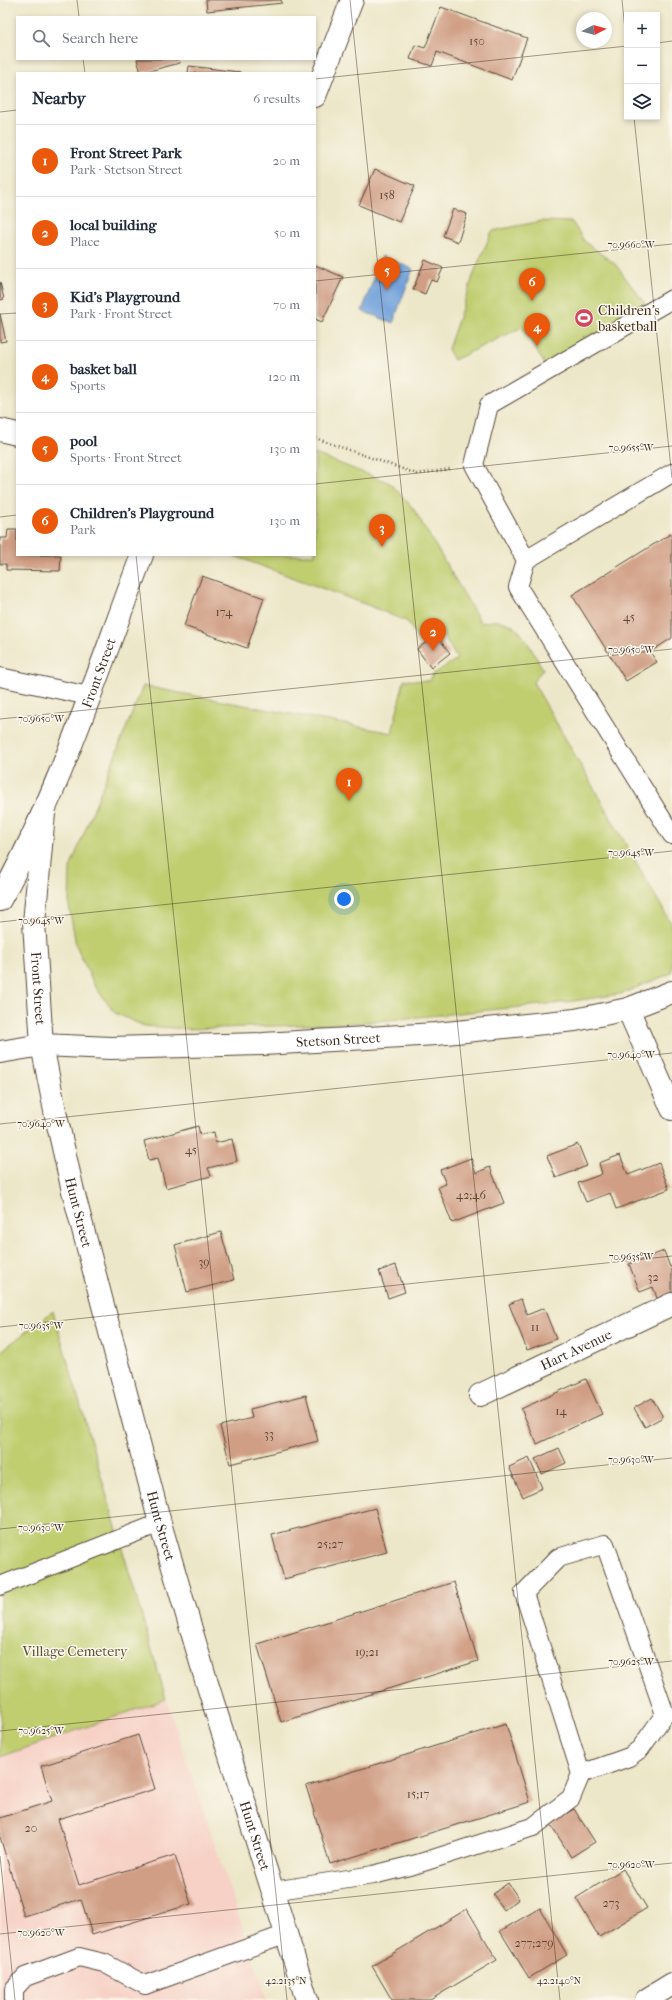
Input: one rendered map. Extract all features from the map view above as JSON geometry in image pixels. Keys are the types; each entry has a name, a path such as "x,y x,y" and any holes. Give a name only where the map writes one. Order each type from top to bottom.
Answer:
{"street":[{"path":"316,93 352,0"},
{"path":"0,430 16,434"},
{"name":"Front Street","path":"0,900 25,854 44,813 142,556"},
{"name":"Front Street","path":"42,1045 34,923 44,813"},
{"name":"Stetson Street","path":"0,1052 42,1045 111,1048 263,1044 428,1034 575,1020 628,1009 672,992"},
{"path":"628,1009 672,1109"},
{"name":"Hunt Street","path":"42,1045 73,1191 160,1523 206,1680 307,2000"},
{"name":"Hart Avenue","path":"480,1395 672,1304"},
{"path":"646,2000 672,1984"}],"lane":[{"path":"526,560 474,465 489,405 672,299"},
{"path":"672,473 526,560 518,587 672,835"},
{"path":"0,677 89,696"},
{"path":"0,1586 160,1523"},
{"path":"273,1891 373,1875 418,1864 533,1827 571,1798 581,1774 524,1593 558,1558 605,1544 665,1714 640,1749 629,1757 581,1774"},
{"path":"14,2000 14,1989 25,1977 79,1957 104,1963 142,1992 286,1934"}],"path":[{"path":"316,438 417,474 474,465"}],"shaded area":[{"path":"166,1699 267,2000 0,2000 0,1757"}],"green space":[{"path":"542,221 572,222 585,242 615,264 649,309 547,368 522,327 454,360 448,349 476,268 492,231"},
{"path":"316,454 390,483 413,508 481,623 494,621 504,622 513,626 526,640 543,669 533,682 672,925 672,971 669,974 621,994 560,1003 358,1023 190,1029 144,1026 115,1013 94,985 76,945 69,906 70,868 143,686 392,733 404,680 430,681 433,674 457,659 441,631 436,635 417,638 408,622 370,606 235,556 316,556"},
{"name":"Village Cemetery","path":"53,1311 166,1699 0,1757 0,1352"}],"water":[{"path":"382,256 413,269 393,323 362,311"}],"building":[{"path":"206,0 281,0 282,3 207,11"},
{"path":"441,7 527,38 512,80 437,52 432,66 410,59 415,45 425,48"},
{"path":"137,60 179,60 180,63 141,72"},
{"path":"189,66 240,72 188,72"},
{"path":"375,169 415,186 399,222 359,205"},
{"path":"453,209 467,214 458,242 443,236"},
{"path":"425,260 443,268 437,282 431,280 425,294 413,289"},
{"path":"316,265 343,277 322,322 316,319"},
{"path":"0,282 4,299 0,300"},
{"path":"0,314 6,341 0,342"},
{"path":"8,529 16,529 16,556 61,556 60,571 6,570 6,564 0,564 0,538 7,538"},
{"path":"672,533 672,638 650,652 657,662 626,681 572,595"},
{"path":"202,576 264,598 247,648 184,626"},
{"path":"436,635 450,653 431,668 417,649"},
{"path":"198,1126 200,1135 214,1132 216,1143 232,1139 237,1161 208,1168 211,1176 166,1188 158,1158 149,1160 144,1141"},
{"path":"578,1144 587,1166 556,1178 547,1156"},
{"path":"620,1155 628,1175 659,1163 669,1189 616,1209 610,1193 586,1202 578,1183 602,1174 599,1163"},
{"path":"471,1158 476,1173 490,1167 504,1203 452,1223 438,1187 446,1184 440,1170"},
{"path":"221,1232 234,1280 187,1292 175,1245"},
{"path":"664,1251 670,1267 672,1266 672,1292 657,1298 653,1287 640,1292 629,1264"},
{"path":"396,1265 405,1292 388,1298 379,1271"},
{"path":"521,1299 527,1315 544,1308 556,1339 527,1350 509,1304"},
{"path":"586,1379 602,1414 537,1444 521,1409"},
{"path":"306,1395 318,1441 230,1464 220,1426 252,1418 250,1409"},
{"path":"652,1398 663,1417 645,1427 634,1408"},
{"path":"559,1448 566,1463 542,1474 535,1459"},
{"path":"529,1458 542,1488 523,1497 509,1467"},
{"path":"375,1508 387,1552 284,1579 272,1535"},
{"path":"454,1582 478,1661 281,1722 257,1644"},
{"path":"506,1724 530,1802 330,1864 306,1786"},
{"path":"138,1735 155,1789 58,1819 79,1885 175,1855 191,1904 92,1935 81,1899 24,1916 0,1837 0,1818 52,1801 41,1766"},
{"path":"574,1809 595,1842 571,1857 550,1823"},
{"path":"623,1869 647,1908 599,1937 576,1898"},
{"path":"508,1883 519,1899 504,1910 493,1894"},
{"path":"540,1908 567,1955 529,1978 500,1931"},
{"path":"467,1909 497,1960 430,2000 392,2000 372,1966"}],"place":[{"name":"pool","path":"387,290"},
{"name":"Children's Playground","path":"532,301"},
{"name":"Children's basketball","path":"584,318"},
{"name":"basket ball","path":"537,346"},
{"name":"Kid's Playground","path":"382,547"},
{"name":"local building","path":"433,651"},
{"name":"Front Street Park","path":"349,801"}]}
